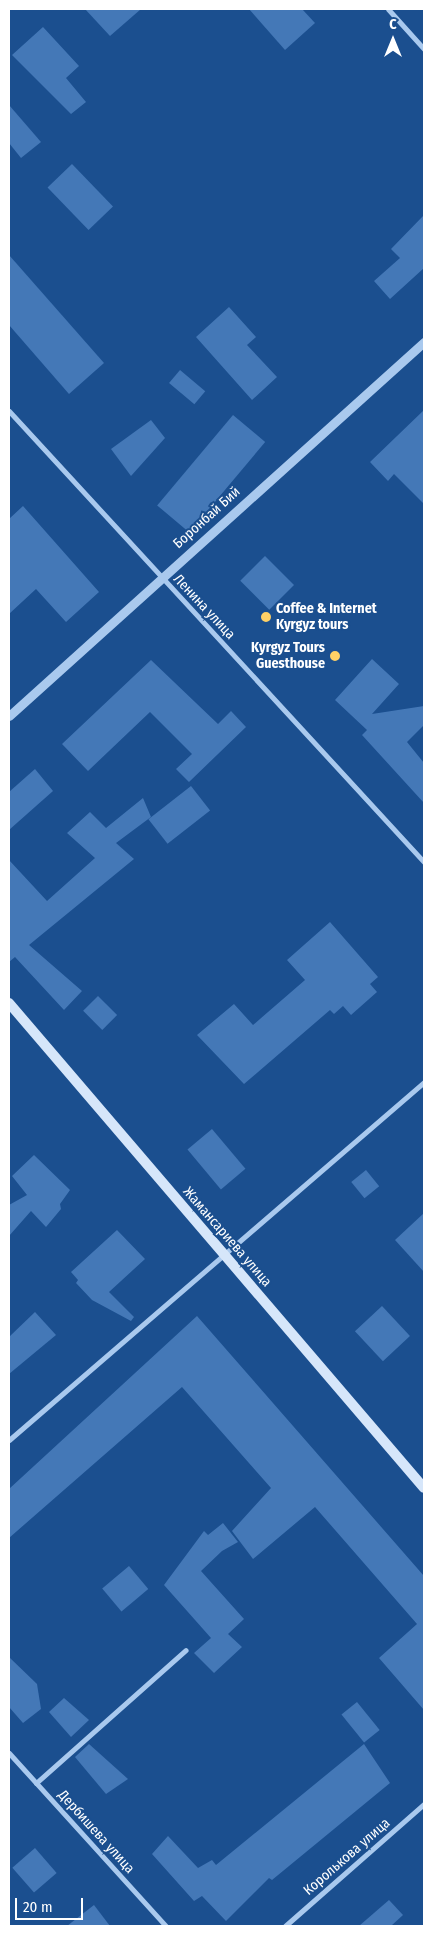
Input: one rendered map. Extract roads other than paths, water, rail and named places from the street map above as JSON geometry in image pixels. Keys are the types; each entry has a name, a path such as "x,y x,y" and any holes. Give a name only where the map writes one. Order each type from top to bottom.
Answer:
{"main road":[{"name":"Жамансариева улица","path":"9,1003 424,1488"}],"street":[{"path":"388,9 424,49"},
{"name":"Боронбай Бий","path":"9,716 424,342"},
{"name":"Ленина улица","path":"9,411 424,862"},
{"path":"9,1440 424,1082"},
{"path":"36,1783 186,1650"},
{"name":"Дербишева улица","path":"9,1753 166,1926"},
{"name":"Королькова улица","path":"285,1926 424,1804"}],"place":[{"name":"Coffee & Internet Kyrgyz tours","path":"266,617"},
{"name":"Kyrgyz Tours Guesthouse","path":"335,656"}]}
